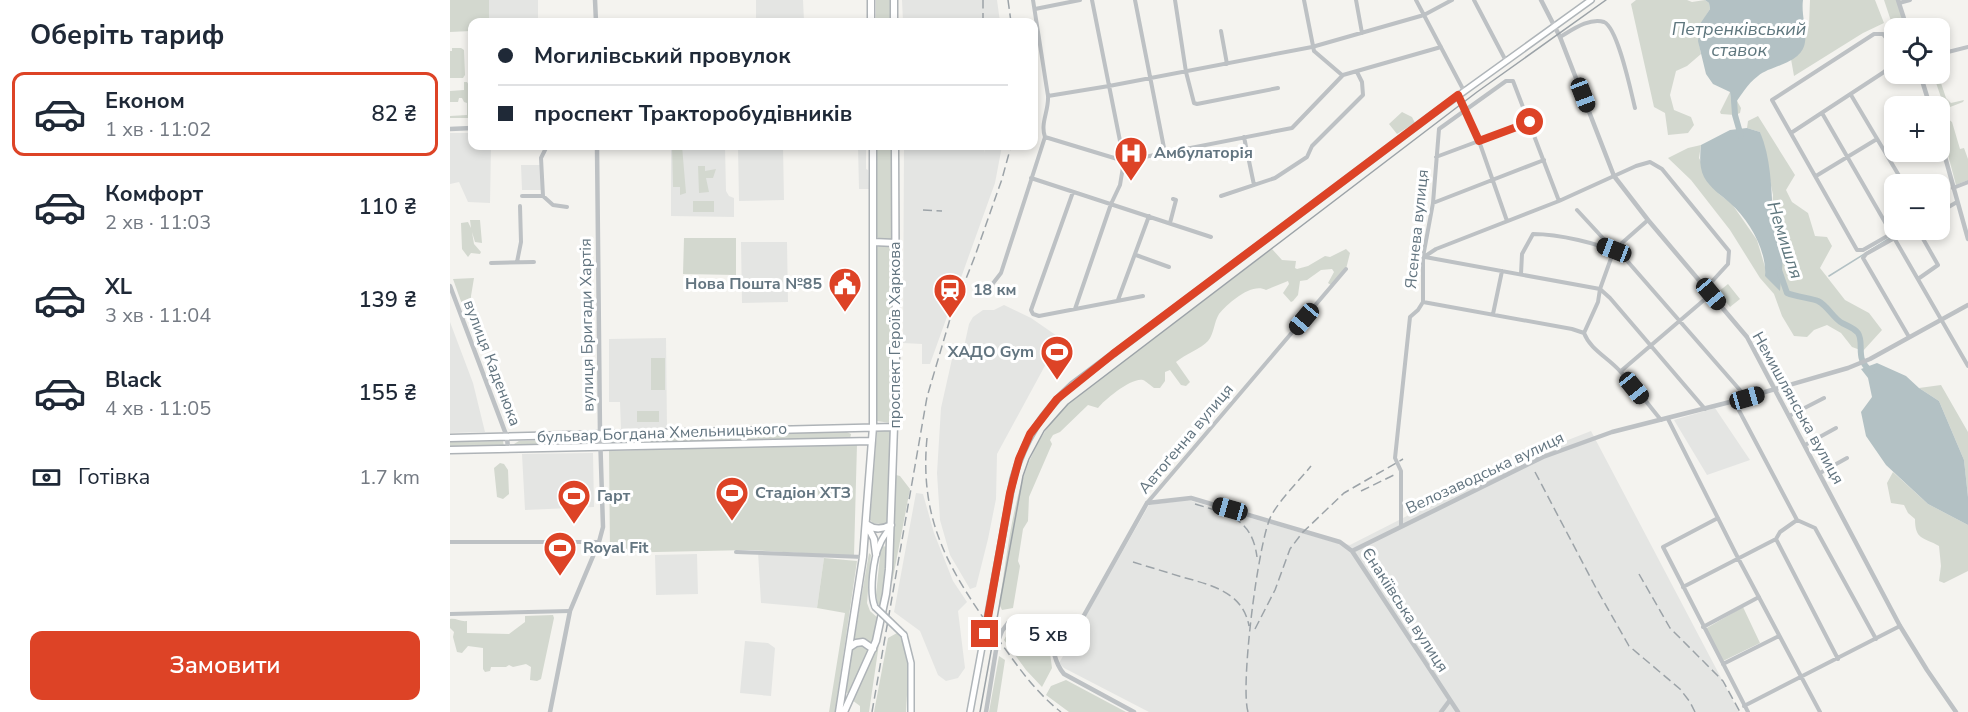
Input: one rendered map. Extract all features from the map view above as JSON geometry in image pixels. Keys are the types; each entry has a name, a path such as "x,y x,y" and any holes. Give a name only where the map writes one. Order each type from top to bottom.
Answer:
{"main road":[{"path":"871,0 871,18"},
{"path":"894,0 894,18"},
{"path":"970,712 1013,479 1024,446 1043,415 1072,385 1461,93 1591,0"},
{"name":"проспект Героїв Харкова","path":"839,712 867,524 873,427 873,150"},
{"name":"проспект Героїв Харкова","path":"844,712 873,649 880,628 886,594 895,427 895,150"},
{"path":"873,242 896,243"},
{"name":"бульвар Богдана Хмельницького","path":"450,438 895,427"},
{"name":"бульвар Богдана Хмельницького","path":"450,450 872,441"},
{"path":"867,524 877,528 891,525"},
{"path":"867,524 874,539 876,554 872,593 874,607 904,635 911,663 911,712"},
{"path":"876,554 891,525"},
{"path":"850,647 863,642 873,649"},
{"path":"843,684 846,694 853,693"}],"street":[{"path":"595,0 596,18"},
{"path":"1033,0 1036,18"},
{"path":"1035,9 1080,0"},
{"path":"1075,309 1111,204 1120,185 1124,161 1092,0"},
{"path":"1136,0 1165,153"},
{"path":"1175,0 1186,72 1194,103 1278,88"},
{"path":"1304,0 1314,51 1342,75"},
{"path":"1356,0 1362,33"},
{"path":"1416,0 1441,47 1461,93 1465,110 1494,179 1507,221"},
{"path":"1048,96 1312,47 1424,15 1452,0"},
{"path":"1473,0 1506,61"},
{"name":"Немишлянська вулиця","path":"1541,0 1556,25 1614,176 1648,220 1747,337 1900,626 1956,712"},
{"path":"1903,18 1898,1 1910,0"},
{"path":"1560,37 1581,25 1596,21 1604,22 1616,40 1635,108"},
{"path":"987,291 1001,273 1045,137 1043,124 1049,106 1038,29"},
{"path":"1221,31 1227,64"},
{"path":"1884,35 1876,33 1869,36 1772,100 1909,337"},
{"path":"1045,137 1124,161 1292,128 1342,75 1441,47"},
{"path":"1950,52 1968,47"},
{"path":"1221,196 1275,178 1307,157 1312,146 1363,95 1357,72"},
{"path":"1791,133 1884,72"},
{"name":"Ясенева вулиця","path":"1401,525 1401,471 1395,458 1410,317 1423,302 1424,257 1433,203 1439,129 1506,81 1511,80 1515,83 1530,122"},
{"path":"1851,94 1898,174"},
{"path":"1822,113 1884,222"},
{"path":"1436,157 1530,122 1559,201"},
{"path":"450,129 468,128"},
{"path":"1244,137 1254,185"},
{"path":"1816,177 1877,139"},
{"path":"543,195 541,158 545,150"},
{"name":"вулиця Бригади Хартія","path":"550,712 570,611 603,527 597,150"},
{"path":"1433,203 1544,160"},
{"path":"1424,257 1437,249 1650,162 1662,169 1729,251 1728,264 1706,288"},
{"path":"1946,162 1968,239"},
{"path":"1031,178 1211,237"},
{"path":"1953,188 1968,182"},
{"path":"1073,192 1031,310 1039,316 1143,296"},
{"path":"522,196 543,195 553,204 567,207"},
{"path":"1170,223 1176,200 1173,198"},
{"path":"1950,206 1957,202"},
{"path":"517,262 521,242 520,206"},
{"path":"1577,210 1614,250"},
{"path":"1118,300 1149,216"},
{"path":"1584,333 1598,302 1600,289 1614,250 1648,220"},
{"path":"1521,274 1522,254 1533,234 1601,245 1614,250 1622,255 1747,398"},
{"path":"1862,254 1885,240"},
{"path":"1894,240 1968,366"},
{"path":"1918,279 1938,265 1924,240"},
{"path":"1136,255 1168,267"},
{"path":"1424,257 1600,289 1610,297 1705,409"},
{"path":"492,263 534,262"},
{"name":"Автоґенна вулиця","path":"986,712 997,644 1006,625 1013,620 1025,618 1050,626 1085,616 1147,503 1346,269"},
{"path":"1493,314 1502,271"},
{"name":"вулиця Каденюка","path":"450,286 507,437 508,449"},
{"path":"1621,371 1711,294"},
{"path":"1423,302 1584,333 1591,347 1601,352 1621,371 1661,421"},
{"name":"Велозаводська вулиця","path":"1352,551 1543,457 1612,432 1747,398 1855,365 1968,305"},
{"path":"1790,416 1824,398"},
{"path":"1734,401 1797,520 1815,528 1876,639"},
{"path":"1668,419 1738,558 1820,712"},
{"path":"1805,445 1836,428"},
{"path":"1820,473 1847,458"},
{"name":"Єнакіївська вулиця","path":"1147,503 1191,498 1340,542 1352,551 1458,712"},
{"path":"1718,518 1662,547 1748,712"},
{"path":"1683,587 1776,539 1780,532 1797,520"},
{"path":"1776,539 1838,659"},
{"path":"450,542 599,542"},
{"path":"736,552 863,556"},
{"path":"1703,627 1759,597"},
{"path":"450,614 570,611"},
{"path":"1050,626 1055,657 1064,674 1134,712"},
{"path":"1744,706 1900,626"},
{"path":"1723,664 1779,636"},
{"path":"1441,712 1450,700"}],"shaded area":[{"path":"450,0 489,0 489,18 468,18 468,31 450,32"},
{"path":"489,0 538,0 538,18 489,18"},
{"path":"756,0 803,0 804,18 756,18"},
{"path":"876,0 891,0 891,18 876,18"},
{"path":"902,0 997,0 999,18 903,18"},
{"path":"1636,0 1687,0 1692,2 1705,0 1709,3 1710,9 1700,30 1701,54 1687,66 1676,71 1670,95 1674,110 1691,117 1694,125 1688,133 1668,135 1665,113 1654,107 1631,4"},
{"path":"1810,0 1875,0 1884,23 1863,33 1794,76 1791,59 1802,46 1803,29 1809,26"},
{"path":"1884,0 1898,0 1904,18 1890,18"},
{"path":"452,48 464,50 465,75 463,78 450,78"},
{"path":"464,82 467,82 468,118 450,118 450,116 467,115 467,103 462,98 459,98 458,102 450,102 450,91 464,90"},
{"path":"1936,84 1941,84 1945,96 1941,96"},
{"path":"1730,92 1732,107 1737,101 1741,108 1740,113 1721,114 1720,112"},
{"path":"1964,100 1950,107 1950,102"},
{"path":"1402,112 1412,117 1415,123 1397,134 1389,124"},
{"path":"1758,116 1795,175 1786,190 1792,202 1808,213 1815,236 1827,237 1832,246 1820,268 1845,300 1869,313 1882,330 1863,351 1852,347 1841,333 1827,325 1814,330 1807,337 1794,336 1782,316 1774,294 1760,278 1730,230 1691,180 1668,158 1688,148 1701,145 1699,158 1719,194 1732,204 1757,240 1765,267 1765,276 1777,232 1772,212 1773,195 1760,132 1747,128 1748,121"},
{"path":"1950,120 1960,149 1964,148 1968,159 1968,180 1956,185 1950,162"},
{"path":"450,133 468,133 468,150 491,150 490,203 468,202 459,182 450,184"},
{"path":"671,150 725,150 726,191 734,198 734,217 671,216"},
{"path":"672,150 682,150 686,193 680,195 680,187 673,187"},
{"path":"738,150 783,150 784,200 739,201"},
{"path":"858,150 866,150 869,189 859,189"},
{"path":"877,150 892,150 893,238 891,240 877,237"},
{"path":"904,150 984,150 984,153 984,150 1001,150 995,183 930,364 922,364 922,344 903,343"},
{"path":"521,165 541,165 541,190 522,190"},
{"path":"698,166 705,166 705,171 716,169 713,178 706,178 709,192 699,193"},
{"path":"693,201 714,201 714,212 693,212"},
{"path":"470,220 480,220 482,243 475,242 472,232 474,244 481,252 480,254 471,253 468,257 462,249 461,223 468,222 471,228"},
{"path":"684,238 736,238 736,275 683,274"},
{"path":"741,242 787,242 788,302 742,303"},
{"path":"891,246 893,249 892,421 890,423 877,421 877,247"},
{"path":"1272,249 1282,260 1296,261 1295,268 1297,269 1346,249 1350,253 1346,269 1331,285 1328,283 1334,272 1332,269 1321,270 1307,280 1300,281 1298,295 1291,302 1283,293 1289,284 1288,281 1266,290 1260,288 1247,291 1234,299 1219,314 1208,341 1176,362 1190,382 1186,386 1181,385 1170,370 1165,372 1165,381 1160,388 1154,388 1143,380 1132,382 1112,395 1098,408 1088,405 1060,432 1053,435 1050,440 1052,444 1029,497 1028,521 1023,529 1013,608 1002,610 999,604 1018,497 1036,447 1050,424 1068,404"},
{"path":"474,278 471,296 472,321 468,321 453,279"},
{"path":"1728,284 1740,299 1730,307 1718,292"},
{"path":"1004,305 1031,318 1060,338 997,454 996,499 988,539 976,587 970,589 950,555 940,520 937,473 941,408 952,359 958,356 964,347 969,324 973,317 983,310 994,310"},
{"path":"450,322 473,383 485,432 450,433"},
{"path":"666,338 667,429 621,429 620,402 609,402 609,339"},
{"path":"651,358 665,358 665,390 651,390"},
{"path":"1941,385 1968,432 1968,497 1964,460 1939,401 1919,388"},
{"path":"1715,408 1750,460 1707,475 1674,420"},
{"path":"637,411 659,411 659,422 637,422"},
{"path":"890,428 893,431 889,522 886,525 873,523 870,520 877,431"},
{"path":"1591,431 1739,712 1149,712 1064,668 1059,663 1149,505 1188,500 1350,545 1517,460"},
{"path":"847,432 851,434 850,439 603,443 604,438 608,437"},
{"path":"594,438 596,445 516,448 514,444 519,441"},
{"path":"503,441 504,447 450,448 450,442"},
{"name":"Стадіон ХТЗ","path":"857,444 854,556 749,550 610,553 609,451"},
{"path":"593,453 594,507 525,510 522,454"},
{"path":"500,463 504,464 508,470 509,494 503,499 497,497 494,468"},
{"path":"1893,472 1928,504 1968,525 1968,571 1944,583 1939,581 1941,566 1939,546 1918,534 1915,519 1904,505 1891,503 1887,483"},
{"path":"896,475 900,476 910,489 892,583"},
{"path":"916,493 923,494 934,533 953,581 967,602 958,611 965,668 958,678 946,681 938,675 920,631 894,612"},
{"path":"881,546 889,547 882,607 877,603 876,595"},
{"path":"758,552 822,555 824,558 817,608 761,603"},
{"path":"869,553 871,555 867,603 870,611 879,619 872,645 864,640 854,639"},
{"path":"697,554 698,594 656,595 655,555"},
{"path":"824,558 857,561 835,712 829,712 845,613 817,608"},
{"path":"1743,607 1760,643 1723,661 1705,629"},
{"path":"553,615 541,679 537,681 530,680 531,667 526,664 513,667 509,665 491,667 490,671 485,672 483,648 468,646 462,653 457,652 454,632 450,628 450,619 454,619 467,621 467,633 509,634 525,622 525,616"},
{"path":"1032,622 1047,629 1052,668 1042,687 1004,640 1015,626"},
{"path":"897,633 902,640 907,659 906,712 874,712 888,638"},
{"path":"880,637 869,712 860,712 860,706 852,700"},
{"path":"745,641 768,643 775,648 771,696 740,693"},
{"path":"861,644 870,651 850,693 847,693 853,647"},
{"path":"999,656 1005,660 997,712 989,712"},
{"path":"1066,680 1126,712 1069,712 1046,695 1051,686"}],"water":[{"name":"Петренківський ставок","path":"1705,0 1803,0 1805,42 1803,49 1792,60 1754,79 1732,108 1730,92 1713,84 1706,74 1698,41 1700,24 1710,9 1709,3"},
{"path":"1747,128 1760,132 1766,152 1770,172 1773,218 1782,246 1780,291 1765,276 1760,246 1750,227 1737,210 1709,185 1701,169 1701,145 1730,130"},
{"path":"1877,363 1906,376 1939,401 1964,460 1968,525 1928,504 1886,465 1866,436 1861,412 1872,397 1868,378 1861,369"}],"waterway":[{"name":"Немишля","path":"1734,99 1735,115 1741,136"},
{"path":"1829,276 1887,240"},
{"name":"Немишля","path":"1779,270 1787,293 1818,301 1839,321 1858,333 1861,357 1871,371"}],"tram line":[{"path":"980,712 1023,476 1044,431 1068,404 1477,92 1606,0"}],"railway":[{"path":"983,0 983,18"},
{"path":"1008,0 1010,18"},
{"path":"872,712 927,397 950,319 975,256 1010,150"},
{"path":"923,210 942,211"},
{"path":"927,438 928,495 933,520 952,567 1018,667 1042,695 1061,712"},
{"path":"1255,629 1275,590 1290,549 1302,533 1344,493 1403,459"},
{"path":"1248,712 1246,697 1248,645 1266,531 1275,509 1311,466"},
{"path":"1535,472 1629,646 1680,689 1695,712"},
{"path":"1361,491 1396,474"},
{"path":"1195,504 1228,515 1244,526 1250,534 1257,557"},
{"path":"1133,562 1204,583 1224,592 1240,605 1246,614 1249,626"},
{"path":"1639,574 1670,628 1723,681 1740,712"}],"place":[{"name":"Амбулаторія","path":"1131,182"},
{"name":"Нова Пошта №85","path":"845,313"},
{"name":"18 км","path":"950,319"},
{"name":"ХАДО Gym","path":"1057,381"},
{"name":"Стадіон ХТЗ","path":"732,522"},
{"name":"Гарт","path":"574,525"},
{"name":"Royal Fit","path":"560,577"}],"route":[{"path":"985,634 1010,493 1019,459 1030,434 1057,399 1072,385 1458,95 1479,141 1530,122"}]}
